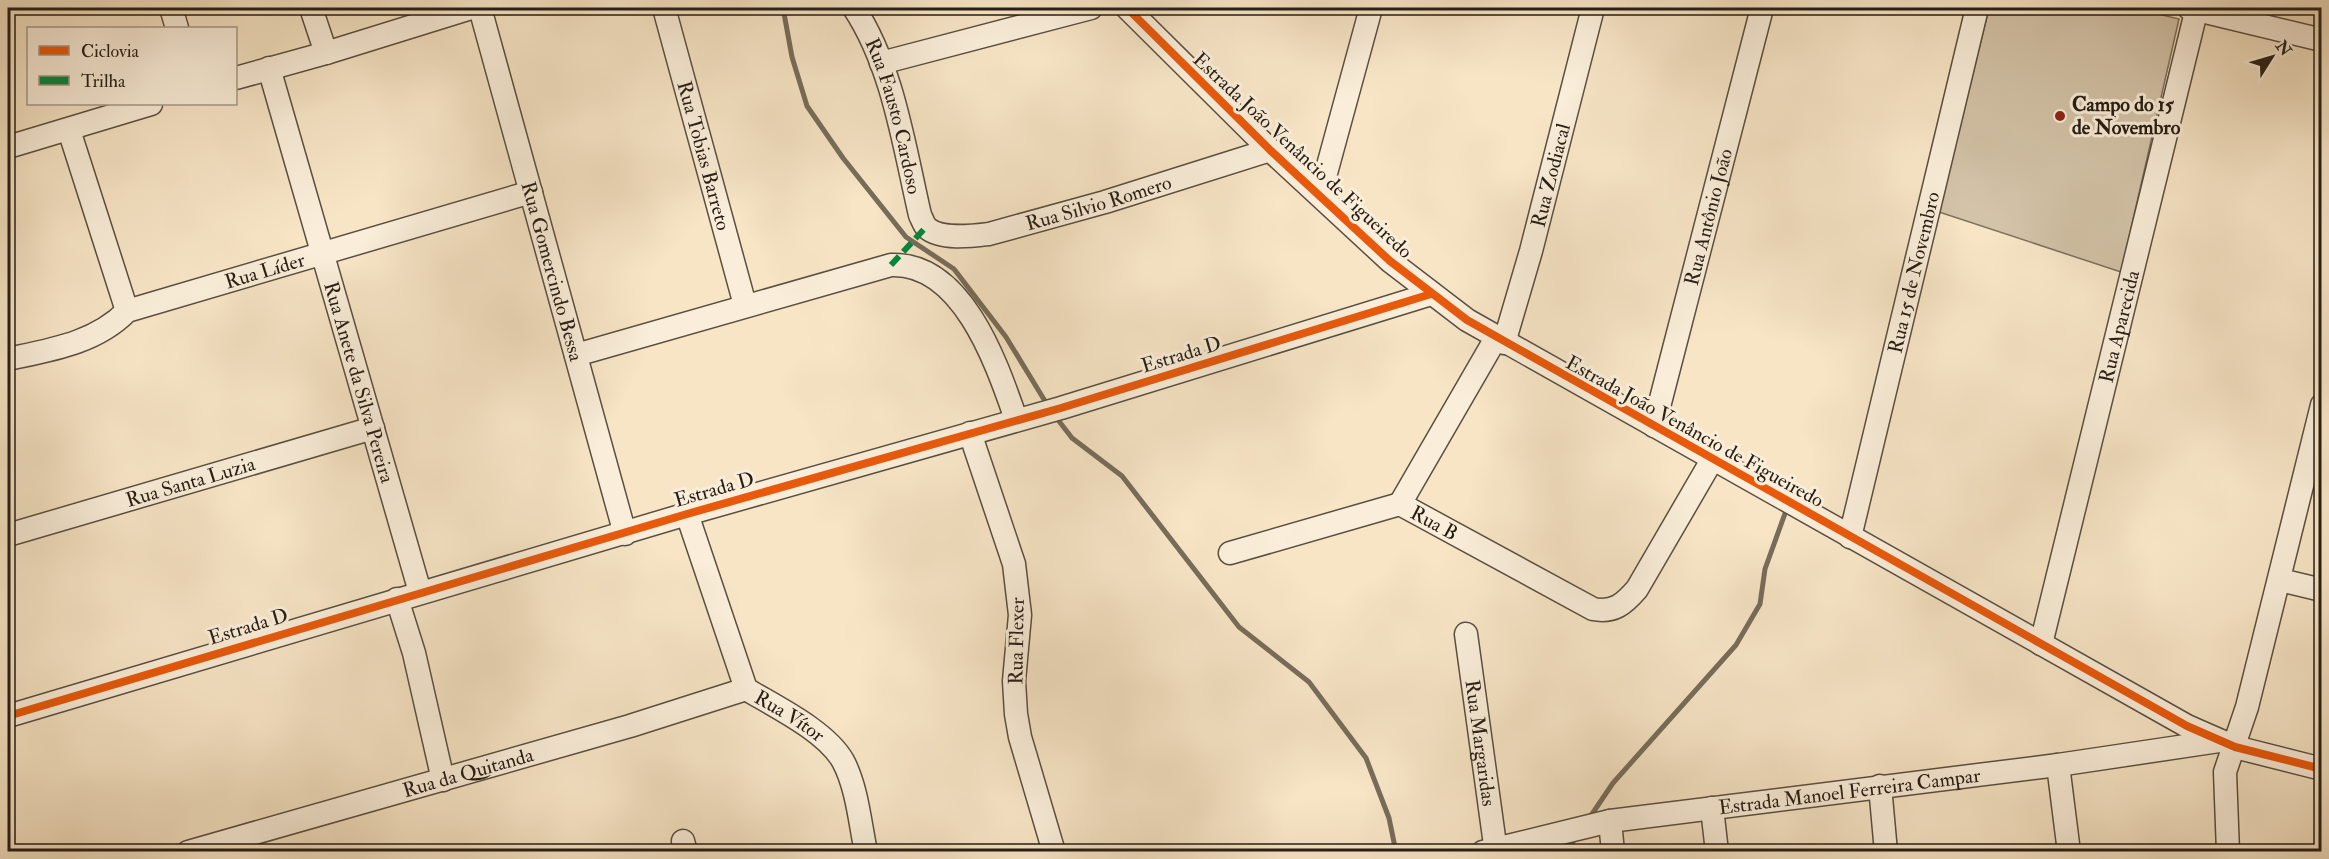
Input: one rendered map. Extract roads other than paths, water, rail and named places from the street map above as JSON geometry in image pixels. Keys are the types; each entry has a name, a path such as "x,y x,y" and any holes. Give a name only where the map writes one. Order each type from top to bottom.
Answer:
{"street":[{"path":"171,8 177,27"},
{"path":"311,8 326,53"},
{"path":"237,78 471,8"},
{"name":"Rua Gomercindo Bessa","path":"480,8 625,534"},
{"name":"Rua Tobias Barreto","path":"664,8 745,305"},
{"name":"Rua Fausto Cardoso","path":"854,8 866,27 881,63 898,121 920,215 926,227"},
{"path":"881,63 1091,8"},
{"name":"Estrada João Venâncio de Figueiredo","path":"1126,8 1270,150 1390,261 1431,294 1500,340 2041,644 2227,744 2322,769"},
{"path":"1320,195 1371,8"},
{"name":"Rua Zodiacal","path":"1400,504 1500,340 1531,251 1593,8"},
{"name":"Rua Antônio João","path":"1654,426 1762,8"},
{"name":"Rua 15 de Novembro","path":"1850,537 1977,8"},
{"path":"2194,8 2322,40"},
{"name":"Rua Aparecida","path":"2041,644 2194,8"},
{"name":"Rua Anete da Silva Pereira","path":"269,68 420,592"},
{"path":"8,147 148,105"},
{"path":"69,130 127,311"},
{"name":"Rua Silvio Romero","path":"926,227 951,235 989,234 1105,202 1270,150"},
{"name":"Rua Líder","path":"8,359 55,349 94,335 118,321 127,311 531,192"},
{"path":"576,355 891,265 906,265 931,276 961,303 994,357 1022,417"},
{"name":"Estrada D","path":"8,716 420,592 1022,417 1061,408 1431,294"},
{"path":"2228,852 2225,772 2227,744 2280,580 2322,405"},
{"name":"Rua Santa Luzia","path":"8,536 373,428"},
{"name":"Rua Flexer","path":"970,433 1014,564 1020,615 1014,681 1016,714 1020,737 1054,852"},
{"name":"Rua B","path":"1230,553 1400,504 1593,609 1612,610 1621,605 1637,589 1712,460"},
{"name":"Rua Vítor","path":"687,514 746,689 783,711 836,751 848,773 866,852"},
{"path":"2280,580 2322,590"},
{"path":"397,599 414,653 443,780"},
{"name":"Rua Margaridas","path":"1466,633 1491,850"},
{"name":"Rua da Quitanda","path":"188,852 443,780 746,689"},
{"name":"Estrada Manoel Ferreira Campar","path":"1491,850 1574,828 1607,822 2227,744"},
{"path":"2058,765 2069,852"},
{"path":"1880,786 1886,852"},
{"path":"1712,808 1717,852"},
{"path":"1607,822 1613,852"}],"waterway":[{"path":"783,8 792,57 807,106 843,158 906,237 954,269 1006,337 1048,406"},
{"path":"1055,416 1072,438 1122,476 1239,627 1309,682 1366,758 1389,818 1396,852"},
{"path":"1588,820 1613,783 1736,645 1760,604 1765,569 1787,508"},
{"path":"1566,852 1576,837"}],"place":[{"name":"Campo do 15 de Novembro","path":"2060,116"}]}
